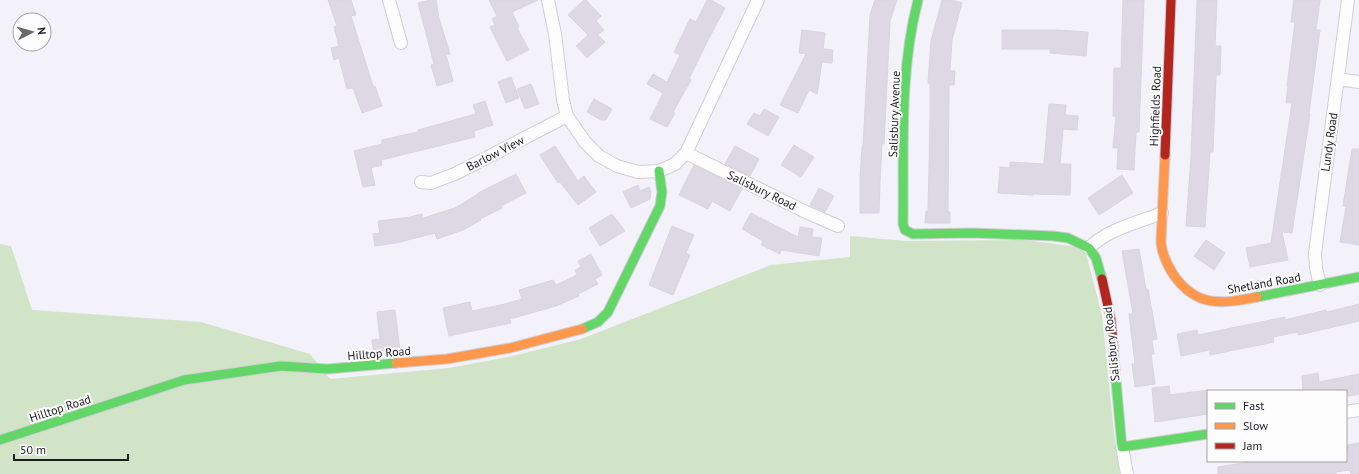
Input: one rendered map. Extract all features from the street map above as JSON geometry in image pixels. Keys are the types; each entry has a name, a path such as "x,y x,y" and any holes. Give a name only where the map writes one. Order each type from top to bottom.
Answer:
{"street":[{"path":"389,0 401,43"},
{"path":"548,0 555,34 563,100 567,116 585,142 599,156 617,166 638,172 659,171 675,164 686,153 758,0"},
{"name":"Salisbury Avenue","path":"918,0 912,19 908,46 905,101 903,224 905,230 913,234 973,233 1054,236 1080,242 1089,248"},
{"name":"Highfields Road","path":"1162,213 1170,0"},
{"name":"Lundy Road","path":"1320,285 1316,268 1315,253 1348,0"},
{"path":"1338,79 1359,82"},
{"name":"Barlow View","path":"421,182 436,181 457,172 567,116"},
{"name":"Salisbury Road","path":"686,153 808,213 838,226"},
{"name":"Hilltop Road","path":"0,440 184,380 281,366 328,369 447,359 510,348 580,330 598,322 608,312 616,298 660,206 662,192 659,171"},
{"path":"1089,248 1097,240 1111,232 1162,213"},
{"name":"Shetland Road","path":"1162,213 1161,245 1166,261 1184,286 1198,297 1207,301 1219,303 1239,301 1359,277"},
{"name":"Salisbury Road","path":"1089,248 1096,258 1100,271 1111,320 1122,448"},
{"path":"1347,412 1359,410"},
{"path":"1127,474 1122,448 1207,434"}],"green space":[{"path":"850,236 906,241 1025,240 1070,246 1085,250 1102,315 1115,443 1120,474 0,474 0,244 11,246 32,310 201,322 310,354 330,379 449,368 513,356 581,339 771,265 850,257"}],"building":[{"path":"328,0 351,0 356,15 351,16 373,86 375,86 382,106 362,113 353,88 347,89 339,58 334,60 331,48 339,46 334,27 337,26"},
{"path":"436,0 439,18 450,54 446,55 453,81 437,86 431,65 434,64 418,3"},
{"path":"489,0 538,0 512,12 519,27 517,28 529,50 507,61 490,27 495,25 492,19 497,16"},
{"path":"584,0 586,0 601,16 596,21 604,30 598,35 605,42 587,58 576,46 588,35 568,15"},
{"path":"707,0 711,0 725,8 707,42 689,79 691,80 673,112 675,113 667,127 650,119 663,93 647,84 653,74 667,82 680,55 674,52 690,19 696,22"},
{"path":"875,0 897,0 890,21 879,213 860,213 860,176 870,15"},
{"path":"942,0 952,0 962,3 952,40 950,71 955,71 954,85 949,85 948,212 950,212 950,223 925,223 926,211 928,211 930,84 928,83 931,41"},
{"path":"1123,0 1144,0 1139,132 1136,132 1134,170 1117,169 1118,148 1113,148 1116,116 1113,116 1114,68 1121,68"},
{"path":"1197,0 1217,0 1215,46 1221,46 1220,75 1216,75 1213,152 1210,152 1205,227 1186,226 1191,157"},
{"path":"1294,0 1320,0 1316,30 1320,30 1310,114 1292,233 1282,232 1288,260 1250,267 1246,248 1271,243 1292,103 1286,103 1295,22 1291,22"},
{"path":"802,30 825,33 823,49 833,50 832,63 822,62 817,94 809,90 798,113 780,105 806,54 799,53"},
{"path":"1002,30 1056,30 1088,32 1086,56 1050,53 1050,49 1002,49"},
{"path":"511,77 519,98 506,103 498,82"},
{"path":"531,84 539,104 525,109 517,89"},
{"path":"594,99 612,109 606,120 601,120 587,112"},
{"path":"485,101 493,125 474,131 475,137 381,160 382,165 371,168 375,185 363,187 354,151 382,144 382,140 418,132 418,130 476,114 473,105"},
{"path":"1049,104 1066,105 1065,115 1078,116 1077,130 1063,129 1060,164 1071,164 1070,195 998,193 1000,167 1010,168 1010,162 1044,164"},
{"path":"764,109 779,117 768,136 747,124 754,113 760,116"},
{"path":"794,145 814,157 801,177 781,165"},
{"path":"555,146 578,181 584,176 596,192 578,205 560,182 558,183 540,155"},
{"path":"735,146 759,159 750,176 725,164"},
{"path":"1352,149 1359,149 1359,245 1340,242 1346,207 1343,206"},
{"path":"694,165 742,189 730,211 712,201 708,209 679,195"},
{"path":"516,174 526,193 501,206 502,208 480,219 481,220 463,230 437,239 435,233 396,243 375,246 373,234 380,233 378,221 422,214 423,218 455,208 478,193"},
{"path":"1122,175 1133,193 1099,215 1088,198"},
{"path":"638,185 640,191 649,187 651,192 650,199 631,208 623,192"},
{"path":"819,188 834,196 825,212 810,205"},
{"path":"751,213 798,237 800,227 813,229 812,237 822,238 819,256 781,250 780,254 761,245 763,241 742,229"},
{"path":"612,214 625,231 600,246 589,228"},
{"path":"672,226 694,235 686,253 690,255 673,295 649,285"},
{"path":"1206,240 1225,253 1214,270 1194,256"},
{"path":"1139,249 1157,339 1152,340 1154,354 1151,354 1155,384 1135,387 1132,364 1135,364 1129,314 1133,314 1122,251"},
{"path":"591,254 602,275 595,279 598,284 578,294 579,296 556,306 510,319 511,323 449,336 443,308 470,302 472,311 522,299 519,290 553,280 556,285 577,275 575,270 581,267 578,261"},
{"path":"1359,304 1359,321 1299,335 1298,332 1273,337 1274,342 1210,355 1209,350 1181,356 1177,334 1197,330 1198,335 1285,317 1285,320 1326,310 1327,312"},
{"path":"395,310 400,352 374,355 372,340 380,339 377,312"},
{"path":"1318,373 1319,382 1359,374 1359,394 1348,396 1347,389 1303,390 1302,376"},
{"path":"1169,386 1170,395 1207,390 1207,414 1155,422 1152,388"},
{"path":"1359,443 1359,474 1351,474 1350,470 1336,472 1336,474 1218,474 1218,467 1249,462 1347,462 1349,461 1347,445"}],"traffic: fast":[{"path":"918,0 912,27 905,83 903,140 903,224 905,230 913,234 973,233 1053,236 1068,238 1089,248 1096,258 1102,279"},
{"path":"582,329 598,322 608,312 660,206 662,192 659,171"},
{"path":"1257,297 1359,277"},
{"path":"0,440 184,380 281,366 328,369 396,363"},
{"path":"1115,370 1122,447 1207,434"}],"traffic: slow":[{"path":"1165,155 1161,243 1169,267 1173,274 1191,293 1210,301 1221,302 1257,297"},
{"path":"396,363 447,359 510,348 582,329"}],"traffic: jam":[{"path":"1165,155 1171,0"},
{"path":"1102,279 1111,320 1115,370"}]}
